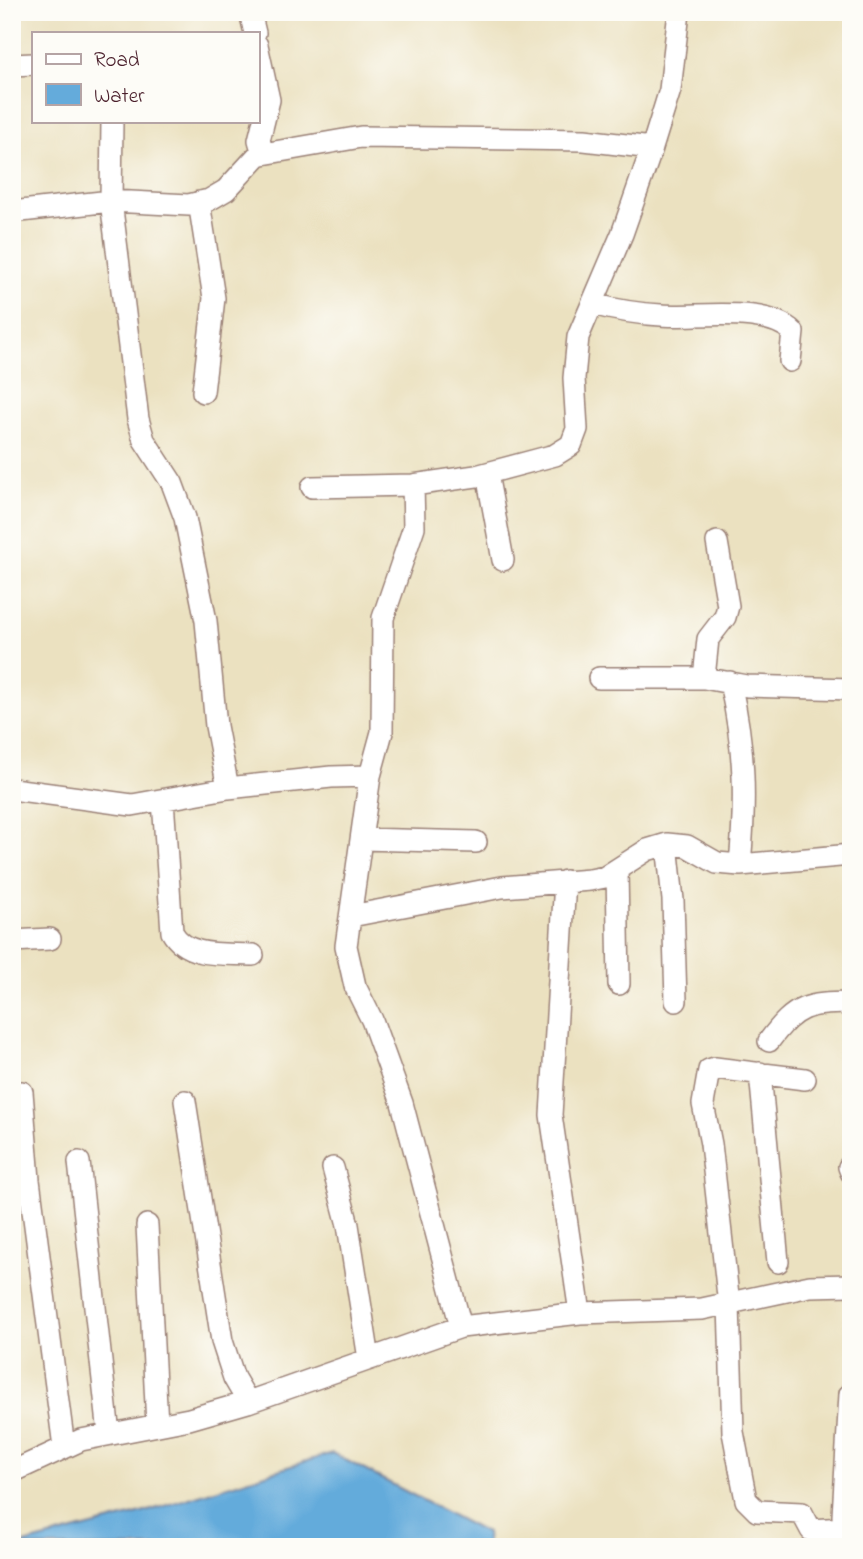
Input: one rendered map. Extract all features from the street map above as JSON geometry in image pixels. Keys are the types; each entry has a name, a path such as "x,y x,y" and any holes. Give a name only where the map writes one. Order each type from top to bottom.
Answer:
{"street":[{"path":"250,12 255,32"},
{"path":"312,487 413,485 487,474 555,455 567,449 574,441 577,429 574,378 578,337 622,234 652,148 670,90 679,12"},
{"path":"12,212 111,201 189,205 226,190 261,152 260,133 269,100 259,54"},
{"path":"12,65 32,64"},
{"path":"112,122 111,201 138,419 144,440 172,483 185,518 206,621 216,726 228,788"},
{"path":"261,152 268,154 316,142 360,137 584,140 652,148"},
{"path":"199,202 211,264 214,298 203,392"},
{"path":"592,304 639,313 728,315 779,323 793,332 790,361"},
{"path":"487,474 503,560"},
{"path":"413,485 414,527 383,618 383,732 370,776 346,946 348,964 402,1103 461,1326"},
{"path":"704,678 709,634 725,617 728,606 717,542"},
{"path":"599,678 704,678 771,687 851,689"},
{"path":"730,682 742,740 746,783 740,865"},
{"path":"12,789 132,805 228,788 331,777 370,776"},
{"path":"163,800 172,932 178,943 191,951 253,955"},
{"path":"362,839 476,842"},
{"path":"667,844 673,890 676,1001"},
{"path":"351,916 502,887 590,880 617,870 647,850 667,844 687,846 718,863 740,865 851,855"},
{"path":"617,870 619,984"},
{"path":"565,881 551,1115 580,1313"},
{"path":"12,941 50,939"},
{"path":"769,1041 792,1014 807,1004 851,1003"},
{"path":"805,1079 715,1068 706,1077 702,1104 711,1144 729,1305 733,1432 747,1500 757,1511 802,1513 808,1527 818,1532 847,1536 849,1394"},
{"path":"760,1073 778,1262"},
{"path":"22,1092 29,1180 64,1447"},
{"path":"186,1101 222,1341 234,1378 248,1402"},
{"path":"79,1162 109,1434"},
{"path":"333,1168 348,1225 369,1359"},
{"path":"147,1225 157,1425"},
{"path":"12,1472 64,1447 248,1402 461,1326 580,1313 702,1309 810,1286 851,1285"}],"water":[{"path":"332,1453 486,1533 487,1547 12,1547 142,1513"}]}
